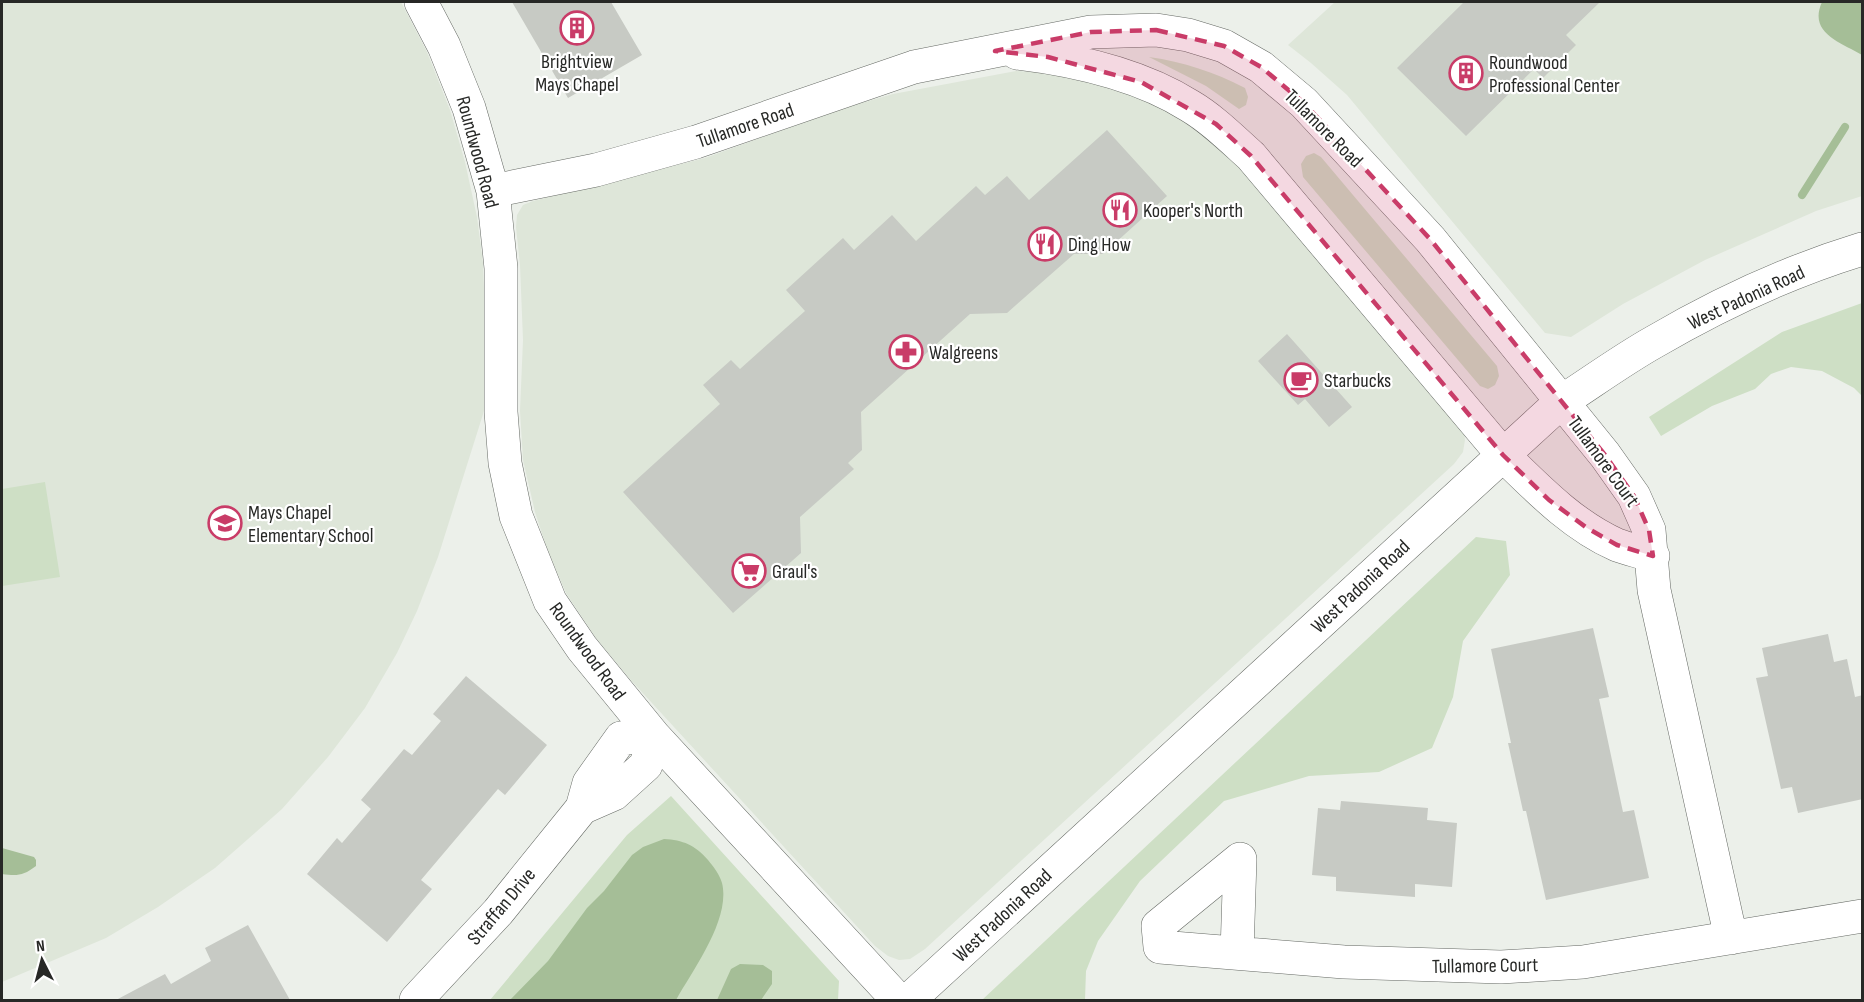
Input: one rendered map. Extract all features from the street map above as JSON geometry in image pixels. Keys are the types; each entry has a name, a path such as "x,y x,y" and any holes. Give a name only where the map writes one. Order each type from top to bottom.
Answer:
{"street":[{"name":"Roundwood Road","path":"421,2 444,46 469,108 493,191 501,268 501,412 505,463 516,516 550,601 582,648 654,736 898,1000"},
{"name":"Tullamore Road","path":"493,191 596,170 696,142 914,67 1091,32 1156,30 1188,35 1224,46 1261,68 1304,103 1430,239 1561,402"},
{"name":"Tullamore Road","path":"995,51 1048,57 1096,68 1141,82 1189,105 1216,124 1251,156 1503,454"},
{"name":"West Padonia Road","path":"909,1000 1561,402 1653,342 1709,312 1773,281 1863,249"},
{"name":"Tullamore Court","path":"1561,402 1605,455 1634,496 1649,530 1653,556 1654,590 1731,938"},
{"path":"1503,454 1549,500 1587,528 1617,545 1653,556"},
{"name":"Straffan Drive","path":"416,1000 498,912 582,808 614,794 646,765 654,736"},
{"name":"Tullamore Court","path":"1237,953 1344,962 1501,967 1582,962 1863,915"}],"highlighted area":[{"path":"1156,30 1224,46 1261,67 1304,103 1430,239 1605,455 1634,496 1649,530 1653,556 1617,545 1587,528 1549,500 1503,455 1251,156 1216,124 1141,82 1048,57 995,51 1091,32"}],"shaded area":[{"name":"Mays Chapel Elementary School","path":"2,2 401,2 427,52 450,110 465,162 477,217 483,263 486,339 484,411 438,557 417,611 397,653 365,708 328,757 282,809 215,868 158,907 106,938 2,982"},
{"path":"1335,2 1862,2 1862,196 1816,211 1705,260 1623,304 1571,337 1545,333 1347,95 1288,45"},
{"path":"1822,2 1862,2 1862,55 1836,41 1823,29 1819,22"},
{"path":"1149,57 1198,68 1245,88 1248,97 1246,105 1239,109 1206,86"},
{"path":"1016,71 1098,78 1212,133 1463,425 1465,440 1463,452 1454,464 925,949 910,959 899,960 888,956 875,946 629,678 596,638 566,593 547,549 535,512 523,460 520,411 523,340 517,215 523,205 533,201 705,158 837,110 893,94"},
{"path":"1314,153 1321,157 1497,366 1499,376 1495,385 1488,389 1480,386 1303,177 1301,164 1306,156"},
{"path":"1862,303 1862,396 1854,388 1822,371 1791,367 1771,374 1755,389 1712,406 1661,436 1649,417 1782,332"},
{"path":"45,482 60,577 2,586 2,489"},
{"path":"1476,537 1506,541 1510,575 1463,641 1453,697 1432,748 1379,772 1309,776 1224,801 1140,881 1098,941 1086,971 1085,1000 982,1000"},
{"path":"671,796 839,981 838,1000 490,1000 627,835"},
{"path":"664,839 688,844 698,851 712,865 722,883 721,912 716,928 676,1000 510,1000 548,961 587,908 604,891 632,855 643,847"},
{"path":"2,848 34,857 36,866 20,874 2,874"},
{"path":"740,964 763,965 772,971 772,984 761,1000 717,1000 731,969"}],"building":[{"name":"Brightview Mays Chapel","path":"512,2 611,2 642,55 568,98"},
{"name":"Roundwood Professional Center","path":"1464,2 1600,2 1566,35 1576,45 1543,78 1534,69 1466,136 1397,68"},
{"path":"1107,130 1167,196 1103,254 1074,254 1007,313 970,314 861,412 862,450 848,463 854,469 800,517 801,553 733,613 623,492 720,404 703,385 731,360 740,369 805,311 786,290 843,238 854,250 892,215 916,241 976,186 985,195 1007,176 1029,200"},
{"name":"Starbucks","path":"1287,334 1352,407 1329,427 1305,399 1298,405 1258,361"},
{"path":"1593,628 1609,697 1599,699 1623,812 1634,810 1649,878 1546,900 1508,743 1511,743 1491,649"},
{"path":"1828,634 1834,662 1847,659 1855,697 1863,695 1863,799 1798,813 1792,787 1781,789 1756,678 1768,676 1762,648"},
{"path":"466,676 547,745 505,795 498,789 421,880 432,889 387,942 307,874 337,838 342,843 371,809 361,800 404,749 412,755 441,721 433,714"},
{"path":"1341,801 1428,808 1427,820 1457,823 1452,887 1415,884 1415,897 1336,891 1336,877 1312,875 1318,808 1340,810"},
{"path":"248,925 290,1000 116,1000 165,974 171,984 211,961 205,948"}],"waterway":[{"path":"1802,195 1845,127"}],"place":[{"name":"Brightview Mays Chapel","path":"577,28"},
{"name":"Roundwood Professional Center","path":"1466,73"},
{"name":"Kooper's North","path":"1120,210"},
{"name":"Ding How","path":"1045,244"},
{"name":"Walgreens","path":"906,352"},
{"name":"Starbucks","path":"1301,380"},
{"name":"Mays Chapel Elementary School","path":"225,523"},
{"name":"Graul's","path":"749,571"}]}
